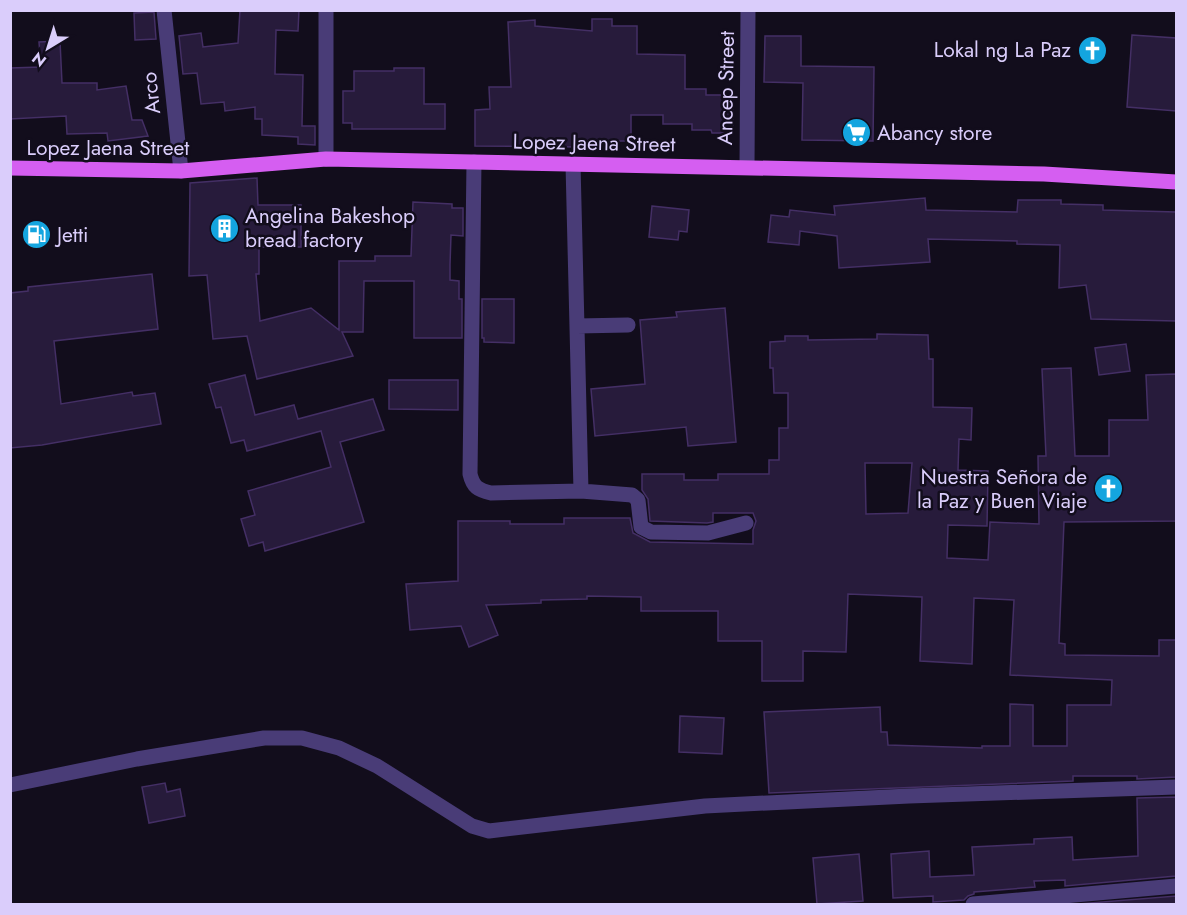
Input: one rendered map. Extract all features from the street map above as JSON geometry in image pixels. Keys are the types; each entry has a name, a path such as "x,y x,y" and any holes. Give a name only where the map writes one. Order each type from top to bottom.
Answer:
{"main road":[{"name":"Lopez Jaena Street","path":"10,168 181,171 326,159 1044,174 1176,182"}],"street":[{"name":"Arco","path":"164,10 181,171"},
{"path":"326,10 326,159"},
{"name":"Ancep Street","path":"747,167 748,10"},
{"path":"474,162 470,474 472,484 479,490 491,493 580,491 632,495 638,500 641,527 651,532 708,533 746,523"},
{"path":"573,164 580,491"},
{"path":"577,326 628,325"},
{"path":"10,786 137,759 264,738 302,738 339,748 377,766 472,826 489,831 705,806 1176,787"},
{"path":"973,904 1176,886"}],"building":[{"path":"240,10 299,10 298,31 276,30 275,74 303,75 302,126 315,126 315,145 298,144 298,137 262,135 262,119 255,119 255,107 225,111 224,102 201,104 197,73 183,74 179,36 201,33 203,47 238,43"},
{"path":"154,12 156,39 135,40 134,13"},
{"path":"592,19 612,19 612,26 637,26 637,54 685,55 685,89 706,89 706,95 733,95 733,133 692,130 692,124 663,124 663,115 631,115 631,141 579,141 579,147 475,146 475,110 490,109 489,87 511,87 508,22 535,20 535,26 592,31"},
{"path":"1132,35 1176,38 1176,111 1127,107"},
{"path":"765,36 801,36 801,66 874,67 873,141 802,140 803,83 764,82"},
{"path":"60,41 62,83 97,83 97,90 126,86 132,120 142,120 148,136 108,141 107,133 67,134 66,116 10,119 10,68 41,67 39,42"},
{"path":"394,68 424,68 424,104 445,104 445,129 352,129 352,123 343,123 343,91 354,91 354,71 394,71"},
{"path":"257,178 258,205 301,205 301,247 259,247 259,274 256,274 260,321 311,308 339,330 339,261 375,261 375,256 411,256 413,202 452,204 452,208 463,208 463,236 451,235 450,265 450,280 459,281 459,299 462,299 462,338 414,338 414,281 364,281 363,332 342,332 353,356 257,379 247,336 213,339 207,275 189,276 190,183"},
{"path":"925,198 926,210 1017,212 1018,200 1061,200 1061,204 1103,205 1103,210 1176,212 1176,321 1091,319 1086,285 1059,288 1060,245 1017,244 1017,241 928,239 930,262 839,268 837,236 800,231 799,245 768,242 771,215 789,217 790,210 835,215 834,206"},
{"path":"652,206 689,210 687,232 679,231 678,240 649,237"},
{"path":"152,274 158,329 54,341 61,404 132,392 133,396 155,393 161,424 42,445 10,448 10,293 28,291 28,287"},
{"path":"482,299 514,299 514,343 484,342 482,338"},
{"path":"725,308 736,442 688,446 686,427 595,436 591,389 645,384 640,320 677,317 676,312"},
{"path":"877,334 928,335 929,359 933,359 933,407 972,408 971,440 959,439 958,470 988,471 987,526 948,525 947,558 988,560 990,522 1039,524 1038,456 1046,456 1042,369 1071,368 1075,456 1109,456 1109,420 1148,420 1146,375 1176,374 1176,521 1064,522 1059,643 1065,644 1065,655 1159,656 1159,640 1176,640 1176,777 1137,779 1137,776 1073,776 1073,781 769,793 764,712 880,707 881,732 887,732 888,745 982,748 982,746 1010,746 1010,704 1033,705 1033,746 1067,746 1067,705 1111,705 1112,680 1010,675 1014,600 974,598 972,664 920,661 922,597 848,594 846,652 803,651 803,681 762,681 762,641 718,641 718,611 641,611 641,597 587,596 587,599 486,605 498,635 469,647 461,626 410,630 406,584 458,581 458,521 564,524 564,518 630,518 633,533 650,542 753,544 753,530 756,521 753,513 713,513 713,522 707,523 650,521 648,499 642,490 642,474 684,474 684,480 718,480 718,474 769,474 769,460 779,460 779,428 788,428 788,393 774,393 773,368 770,368 770,342 785,341 785,336 808,336 808,340 877,339","holes":["865,463 912,463 908,513 866,514"]},
{"path":"1126,344 1130,371 1099,375 1095,348"},
{"path":"245,375 255,415 294,405 298,419 373,399 384,430 340,442 364,522 265,551 263,542 249,546 241,519 255,515 248,491 331,467 321,431 247,451 244,440 231,443 221,407 216,408 209,384"},
{"path":"389,380 458,380 458,410 389,409"},
{"path":"680,716 724,718 722,754 679,752"},
{"path":"165,783 167,792 180,789 185,816 149,823 142,787"},
{"path":"1176,797 1176,876 1065,886 1065,880 1034,881 1035,887 974,892 964,900 933,902 933,896 893,898 891,854 929,851 930,877 974,875 972,847 1034,844 1034,839 1072,837 1073,860 1138,856 1137,798"},
{"path":"859,854 863,901 817,904 813,858"},
{"path":"1176,896 1176,904 1078,904"}],"place":[{"name":"Lokal ng La Paz","path":"1092,50"},
{"name":"Abancy store","path":"856,133"},
{"name":"Angelina Bakeshop bread factory","path":"224,228"},
{"name":"Jetti","path":"36,235"},
{"name":"Nuestra Señora de la Paz y Buen Viaje","path":"1108,489"}]}
